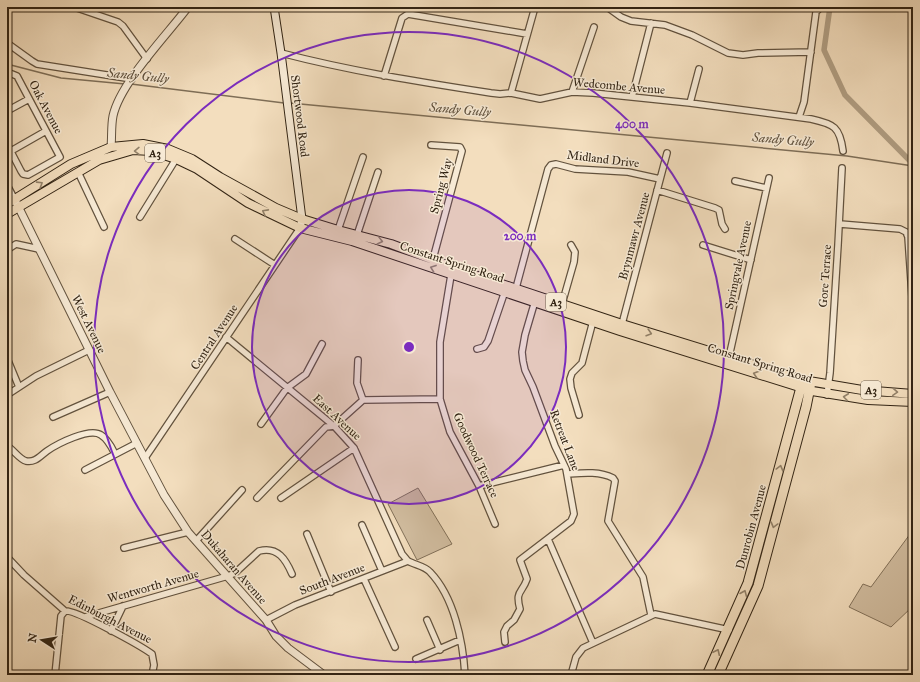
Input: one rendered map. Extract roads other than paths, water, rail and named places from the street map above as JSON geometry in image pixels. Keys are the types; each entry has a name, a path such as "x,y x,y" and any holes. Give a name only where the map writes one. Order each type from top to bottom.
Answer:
{"highway":[{"name":"Dunrobin Avenue","path":"707,675 748,583 806,385"},
{"name":"Dunrobin Avenue","path":"718,675 758,586 806,407 806,385"}],"main road":[{"name":"Constant Spring Road","path":"7,204 71,164 111,146 143,144 168,149 192,159 220,177 276,208 302,219 391,244 562,304 729,357 827,394 868,400 913,402"},
{"name":"Constant Spring Road","path":"7,214 99,160 133,150 150,151 176,159 197,169 248,203 300,228 352,241 593,321 806,385 828,385 862,390 913,394"}],"street":[{"path":"74,7 118,22 123,26 147,59"},
{"path":"111,146 113,115 121,97 131,80 188,7"},
{"name":"Shortwood Road","path":"274,7 302,219 300,228"},
{"path":"511,93 535,7"},
{"path":"607,7 621,17 631,21 665,25 692,35 728,53 743,55 811,52"},
{"path":"798,117 804,102 816,12 821,7"},
{"path":"384,76 402,18 408,14 527,34"},
{"path":"632,97 651,23"},
{"path":"572,92 594,27"},
{"path":"7,43 38,64 131,80"},
{"name":"Wedcombe Avenue","path":"281,53 336,67 491,93 511,93 540,99 572,92 690,103 798,117 829,123 834,126 840,134 843,151"},
{"path":"690,103 699,69"},
{"name":"Oak Avenue","path":"7,72 17,76 60,157 28,175 23,174 10,151"},
{"path":"7,111 29,99"},
{"path":"7,145 10,151 46,131"},
{"name":"Spring Way","path":"431,145 460,147 462,151 433,259"},
{"name":"Brynmawr Avenue","path":"622,324 667,153"},
{"path":"338,230 363,156"},
{"path":"140,218 176,159"},
{"name":"Midland Drive","path":"516,288 548,169 551,165 556,164 575,169 628,172 660,179"},
{"name":"Gore Terrace","path":"827,394 840,224 842,168"},
{"path":"78,172 104,227"},
{"path":"357,235 378,172"},
{"name":"Springvale Avenue","path":"729,357 769,178"},
{"path":"735,181 766,188"},
{"path":"7,185 15,200"},
{"path":"657,190 719,210 722,224 725,229"},
{"name":"West Avenue","path":"15,200 110,392 145,458"},
{"path":"840,224 900,229 906,232 908,237 912,282 913,311"},
{"name":"Central Avenue","path":"145,458 300,228"},
{"path":"235,239 275,264"},
{"path":"7,250 16,244 39,249"},
{"path":"562,304 574,262 574,252 571,245"},
{"path":"703,245 751,260"},
{"name":"Goodwood Terrace","path":"451,274 440,342 440,400 450,432 479,486 495,524"},
{"path":"478,349 484,347 488,341 505,291"},
{"name":"Retreat Lane","path":"505,642 504,632 507,626 514,620 520,609 517,599 527,579 520,560 571,521 574,514 564,465 525,370 523,361 522,352 525,335 535,301"},
{"path":"579,415 571,388 570,379 572,373 582,363 593,321"},
{"name":"East Avenue","path":"226,337 334,426 354,448 402,554 408,560"},
{"path":"261,424 287,388 306,374 322,344"},
{"path":"7,395 36,376 89,350"},
{"path":"7,358 19,387"},
{"path":"358,360 357,383 363,400"},
{"path":"53,417 110,392"},
{"path":"257,498 326,427 334,426 363,400 440,400"},
{"path":"7,446 23,460 32,461 40,458 48,450 70,439 93,432 102,435 116,454"},
{"path":"85,470 137,443"},
{"path":"281,498 354,448"},
{"name":"Dukaharan Avenue","path":"145,458 164,495 188,532 266,620 276,636 288,648 324,675"},
{"path":"479,486 564,465"},
{"path":"567,474 598,474 613,478 614,481 608,521 643,577 651,615"},
{"path":"196,541 242,490"},
{"path":"362,525 382,571"},
{"path":"124,548 188,532"},
{"path":"307,534 331,592"},
{"path":"548,538 593,643"},
{"name":"Wentworth Avenue","path":"85,617 228,576 235,573 259,551 264,550 275,552 281,556 286,560 292,574"},
{"name":"Edinburgh Avenue","path":"7,557 24,575 65,610 69,610 85,617 152,654 154,665 152,675"},
{"path":"408,560 429,570 443,587 453,610 460,640 465,675"},
{"name":"South Avenue","path":"266,620 295,605 364,579 408,560"},
{"path":"364,579 395,647"},
{"path":"111,631 123,606"},
{"path":"55,675 61,616 65,610"},
{"path":"571,675 579,652 583,648 651,615 659,614 728,629 736,634"},
{"path":"427,620 440,650"},
{"path":"416,659 440,650 460,640"}],"waterway":[{"name":"Sandy Gully","path":"830,7 824,50 845,95 913,164"},
{"name":"Sandy Gully","path":"7,64 61,78 125,84"},
{"name":"Sandy Gully","path":"131,84 284,103"},
{"name":"Sandy Gully","path":"290,103 847,156 913,166"}]}
